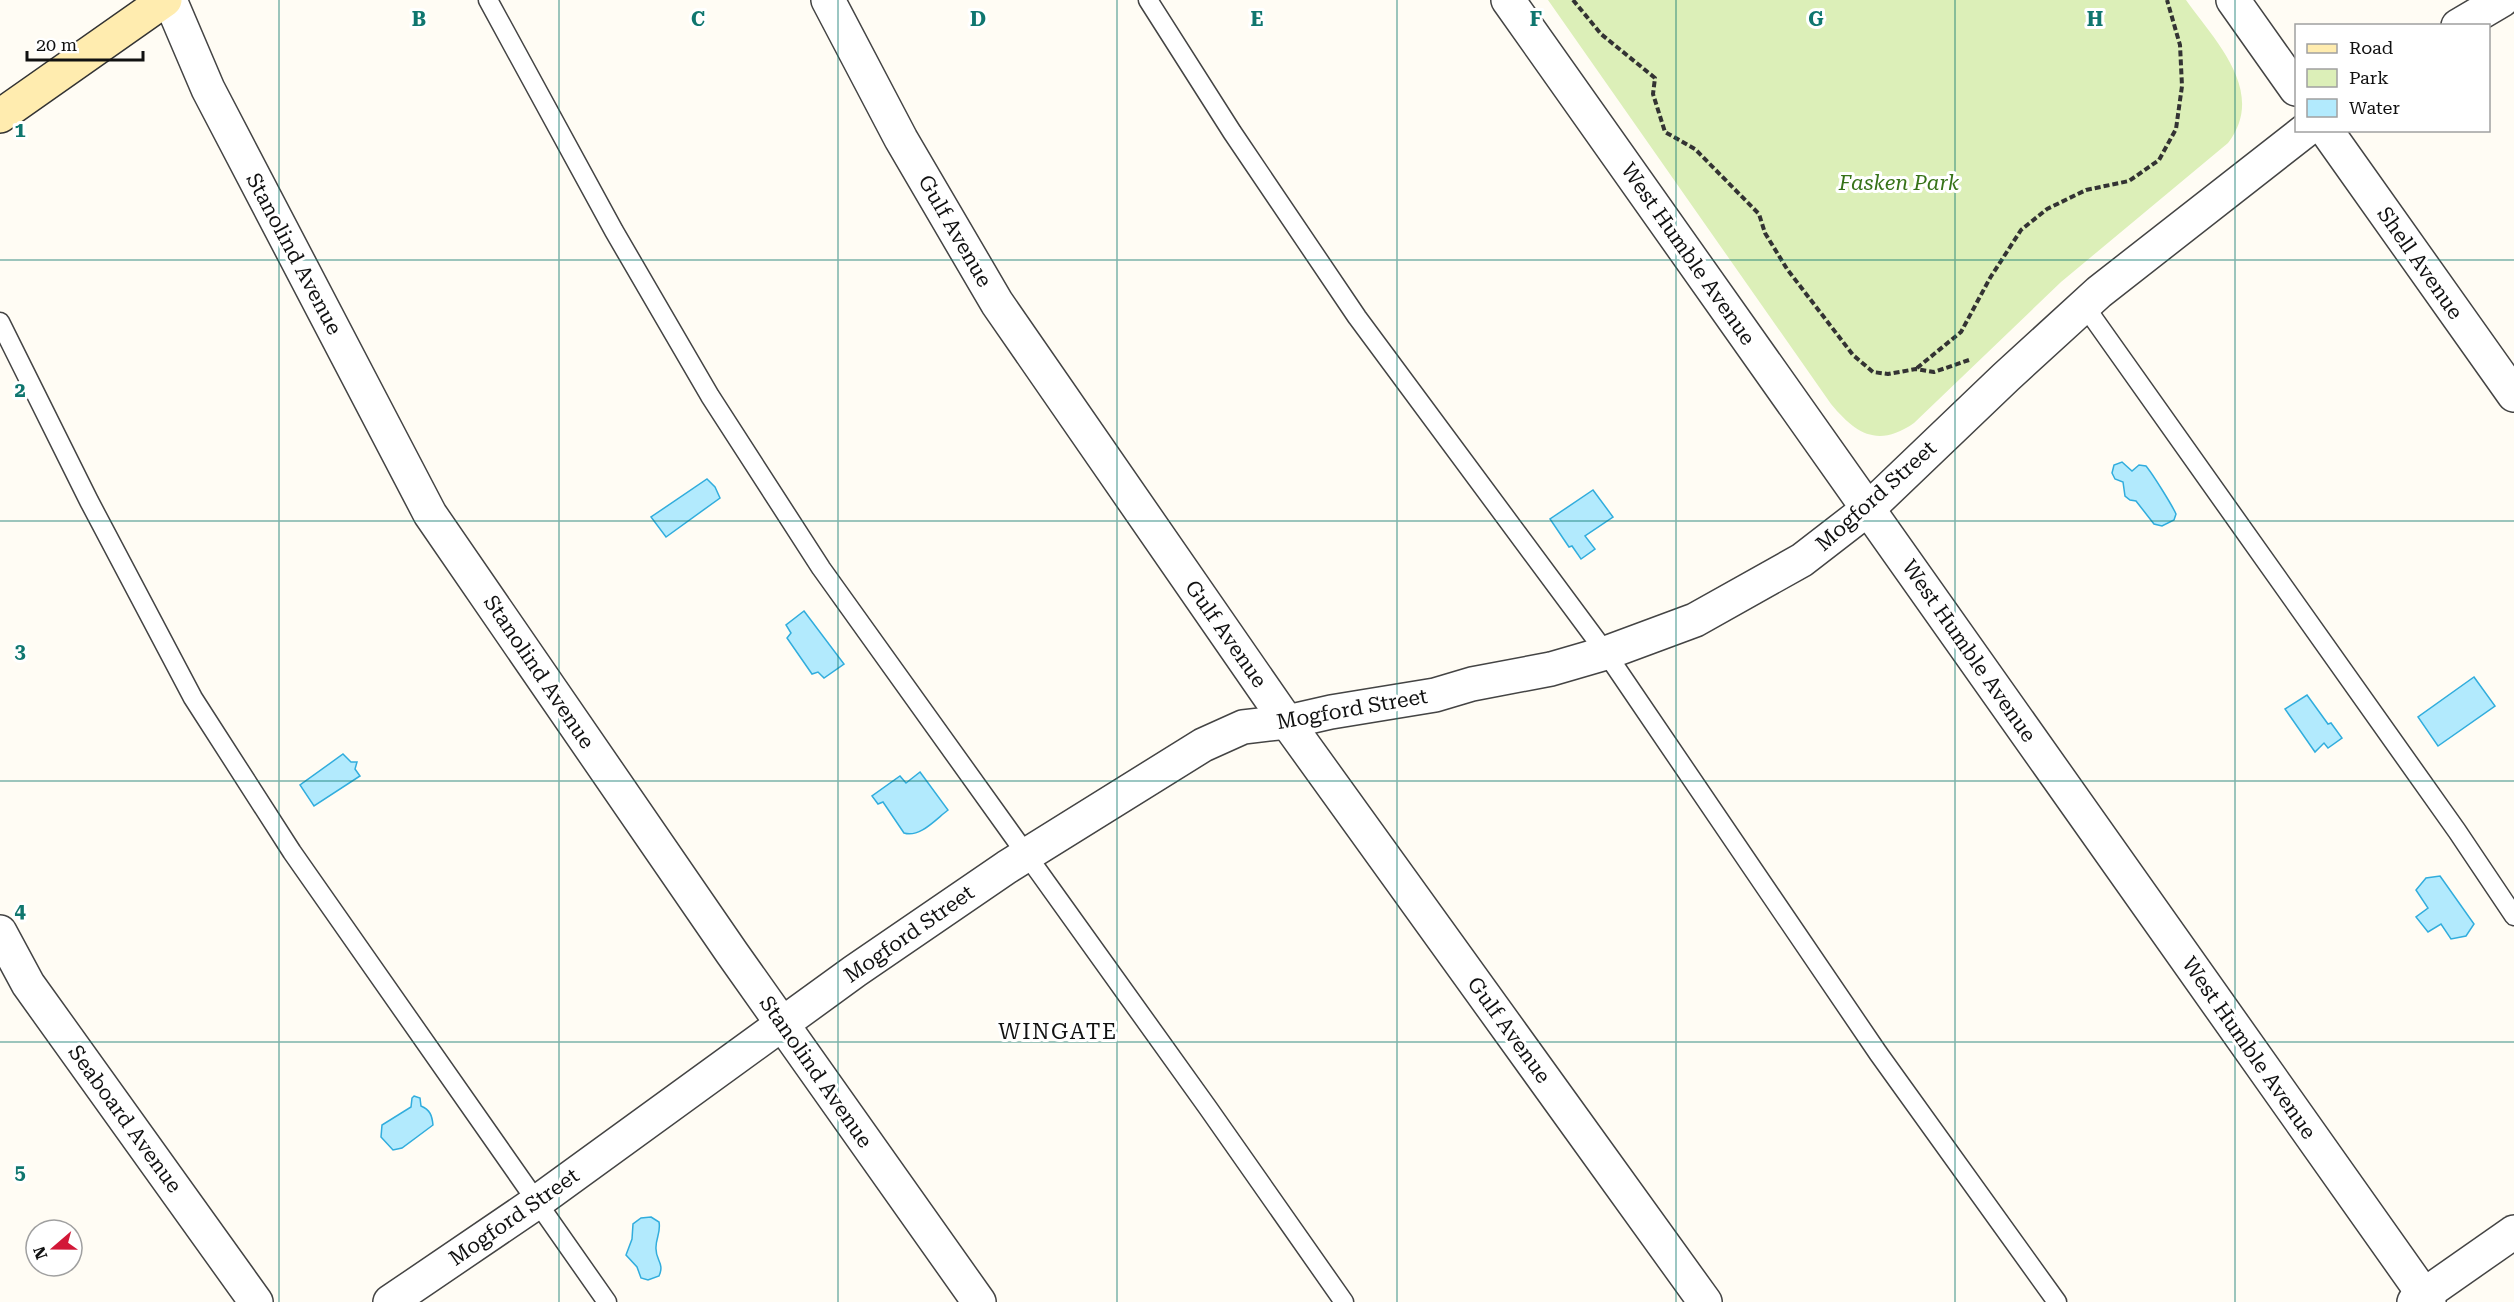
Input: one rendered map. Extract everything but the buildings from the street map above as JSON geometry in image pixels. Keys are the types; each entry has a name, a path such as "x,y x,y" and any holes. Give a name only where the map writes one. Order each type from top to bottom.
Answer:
{"main road":[{"path":"0,117 165,0"}],"street":[{"name":"Stanolind Avenue","path":"170,0 207,89 430,514 782,1024 979,1302"},
{"name":"Gulf Avenue","path":"828,0 901,138 997,303 1287,722 1705,1302"},
{"name":"West Humble Avenue","path":"1508,0 1868,508 2423,1300"},
{"path":"2234,0 2295,88"},
{"path":"2461,24 2502,0"},
{"name":"Mogford Street","path":"390,1302 537,1202 855,971 1027,855 1203,745 1243,728 1435,695 1472,684 1551,669 1606,653 1695,620 1818,550 1868,508 2084,305 2303,132"},
{"name":"Shell Avenue","path":"2327,132 2514,395"},
{"name":"Seaboard Avenue","path":"0,932 28,984 256,1302"},
{"path":"2423,1300 2514,1232"}],"lane":[{"path":"488,0 614,231 710,396 821,568 1344,1302"},
{"path":"1148,0 1232,132 1357,317 1606,653 1878,1053 2057,1302"},
{"path":"2084,305 2457,831 2514,916"},
{"path":"0,322 89,501 193,698 292,852 607,1302"}],"path":[{"path":"1573,0 1601,34 1655,78 1653,94 1665,132 1695,149 1759,214 1765,233 1787,269 1853,355 1873,372 1888,374 1916,369 1961,333 1990,278 2021,230 2047,209 2086,190 2129,181 2159,160 2176,129 2182,86 2180,45 2167,0"}],"green space":[{"name":"Fasken Park","path":"1548,0 2186,0 2223,50 2233,68 2240,86 2242,105 2239,124 2228,143 2061,282 1914,423 1901,431 1879,436 1859,430 1831,404"}],"water":[{"path":"2122,462 2132,471 2139,465 2146,466 2174,510 2176,514 2174,520 2162,526 2154,524 2136,501 2125,496 2123,482 2115,479 2112,473 2114,465"},
{"path":"707,479 715,487 720,498 666,537 651,517"},
{"path":"1593,490 1613,517 1585,536 1595,549 1581,559 1572,546 1569,547 1550,519"},
{"path":"804,611 844,664 824,678 818,672 812,674 787,638 791,633 786,625"},
{"path":"2474,677 2495,706 2438,746 2418,717"},
{"path":"2307,695 2328,724 2331,723 2342,738 2328,748 2324,743 2315,752 2285,709"},
{"path":"343,754 351,762 357,762 355,769 360,776 314,806 300,785"},
{"path":"920,772 948,810 922,830 910,834 904,833 883,802 878,804 872,796 900,776 906,783"},
{"path":"2440,876 2474,924 2466,936 2451,939 2441,924 2428,932 2416,917 2428,908 2416,890 2426,878"},
{"path":"414,1096 420,1098 421,1106 430,1113 433,1125 402,1148 393,1150 381,1137 382,1125 411,1107"},
{"path":"651,1217 659,1222 656,1251 661,1272 659,1276 648,1280 641,1278 637,1267 626,1255 632,1239 633,1224 641,1218"}],"district":[{"name":"WINGATE","path":"1058,1031"}]}
